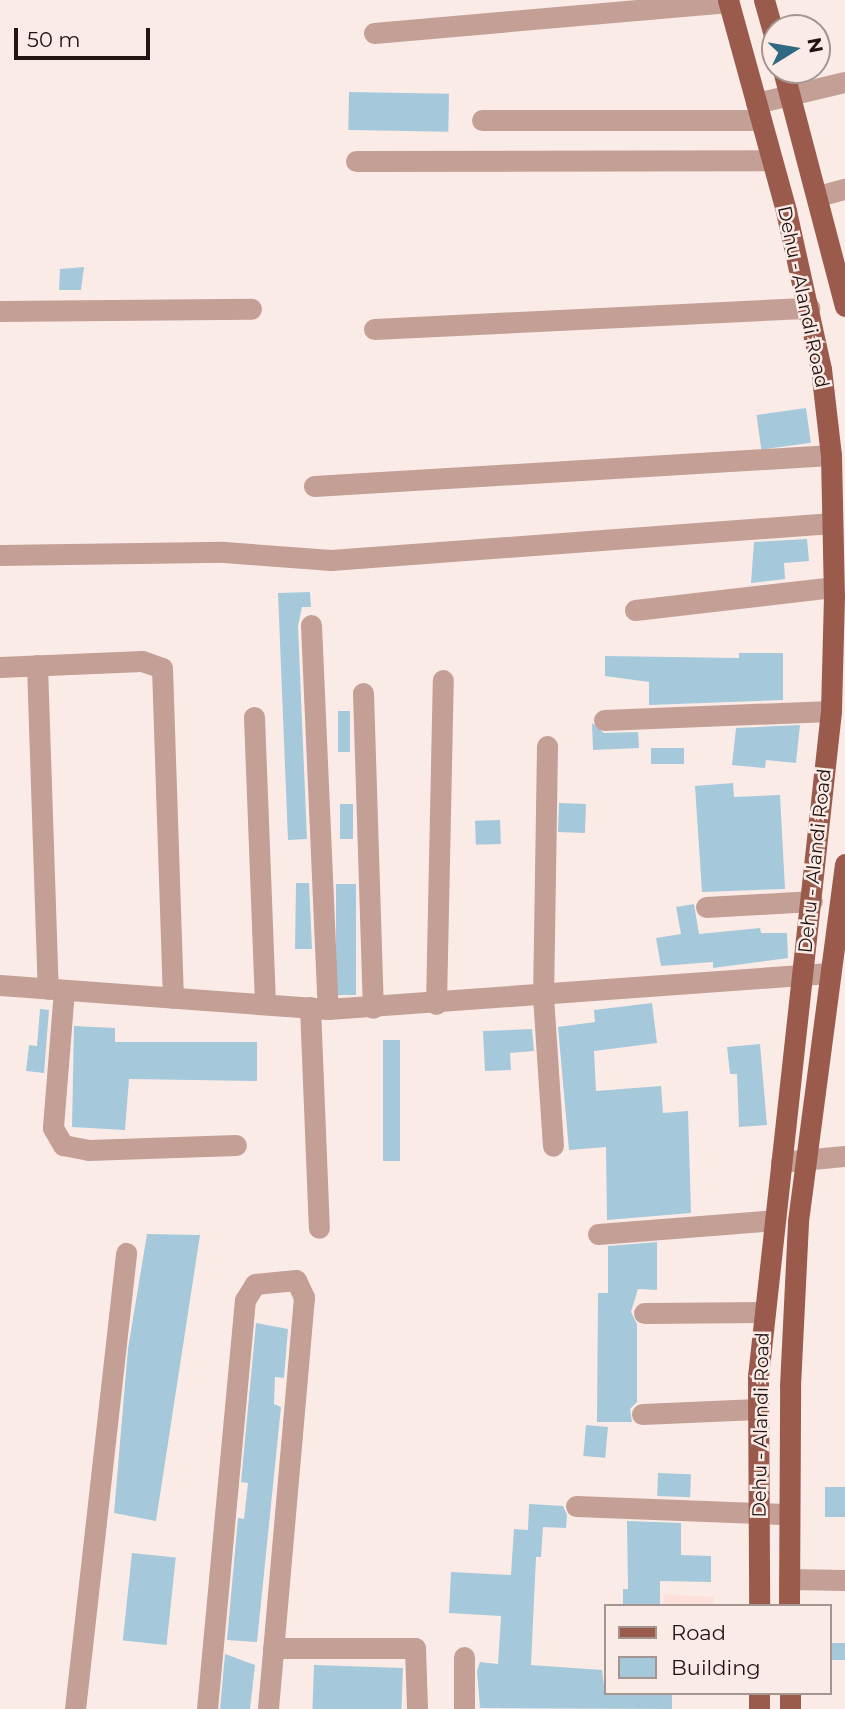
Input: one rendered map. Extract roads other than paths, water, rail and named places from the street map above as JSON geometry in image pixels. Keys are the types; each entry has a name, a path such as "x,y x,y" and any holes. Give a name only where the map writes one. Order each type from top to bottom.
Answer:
{"main road":[{"name":"Dehu - Alandi Road","path":"728,1 809,308 831,455 834,587 831,711 809,932 765,1312 758,1409 758,1604"},
{"name":"Dehu - Alandi Road","path":"787,84 844,298"},
{"name":"Dehu - Alandi Road","path":"789,1604 790,1386 805,1161 829,973 840,929 845,864"}],"street":[{"path":"374,33 728,1"},
{"path":"482,120 759,112 790,94 845,82"},
{"path":"356,162 772,160"},
{"path":"818,196 845,189"},
{"path":"374,329 809,308"},
{"path":"0,311 251,309"},
{"path":"314,486 831,455"},
{"path":"0,555 224,552 331,560 832,523"},
{"path":"635,610 834,587"},
{"path":"311,625 319,1008 320,1227"},
{"path":"0,667 142,661 162,668 173,998"},
{"path":"37,666 56,989 54,1128 63,1145 88,1150 236,1145"},
{"path":"436,1004 443,680"},
{"path":"363,693 373,1008"},
{"path":"604,720 831,711"},
{"path":"254,718 265,1004"},
{"path":"547,746 543,996 553,1146"},
{"path":"706,907 812,901"},
{"path":"809,932 840,929"},
{"path":"0,985 319,1008 373,1008 829,973"},
{"path":"781,1162 845,1156"},
{"path":"598,1234 775,1220"},
{"path":"75,1709 126,1253"},
{"path":"207,1709 245,1300 255,1284 296,1280 304,1297 268,1709"},
{"path":"644,1313 765,1312"},
{"path":"642,1414 758,1409"},
{"path":"576,1506 789,1514"},
{"path":"789,1579 845,1580"},
{"path":"273,1648 415,1648 417,1709"},
{"path":"464,1657 464,1709"}]}
